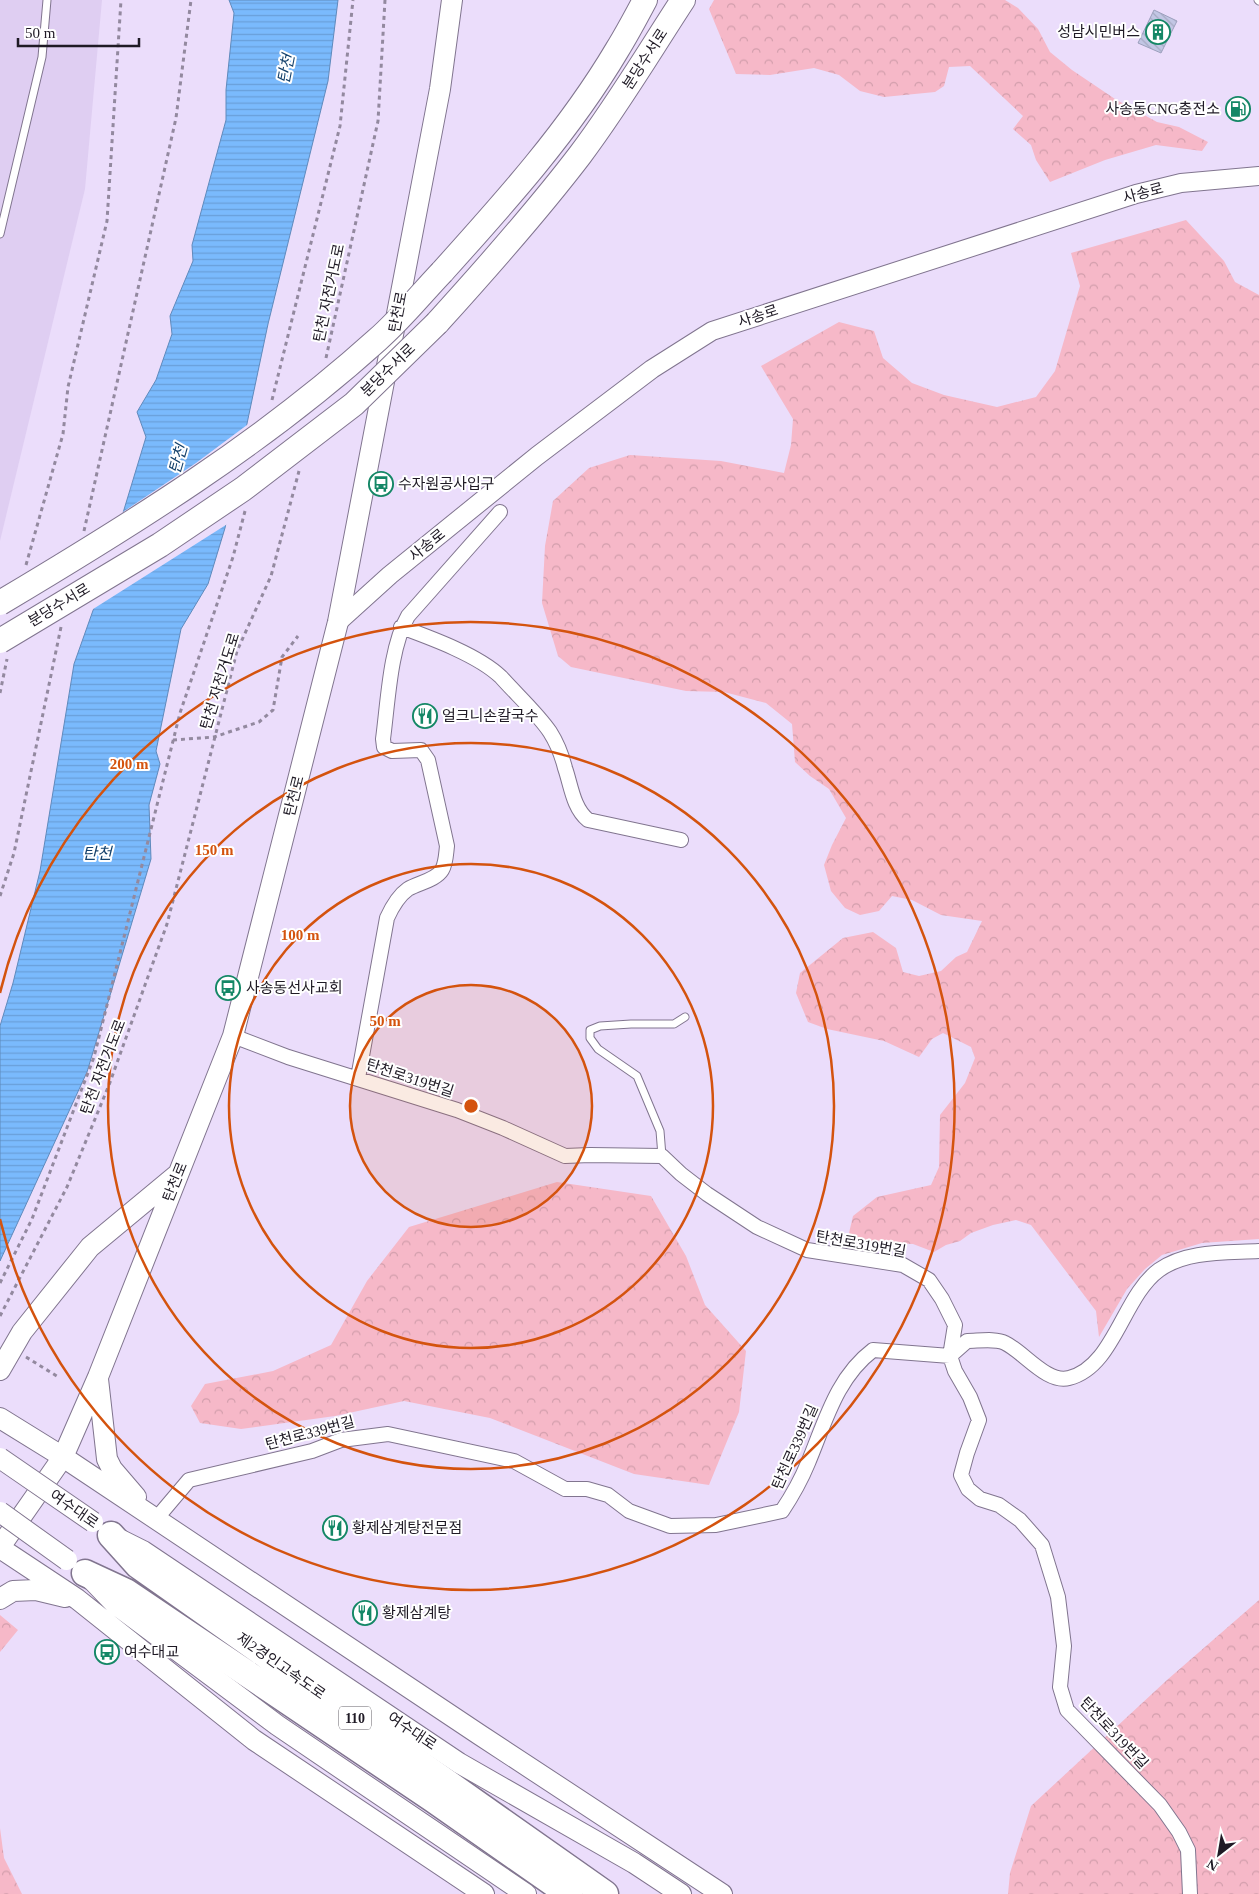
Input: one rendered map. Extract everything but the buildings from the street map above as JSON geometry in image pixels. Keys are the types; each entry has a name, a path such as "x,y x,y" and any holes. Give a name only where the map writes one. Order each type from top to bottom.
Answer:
{"highway":[{"name":"분당수서로","path":"0,603 164,502 259,436 321,388 379,339 442,272 529,172 578,108 617,51 645,0"},
{"name":"분당수서로","path":"4,649 243,489 354,404 436,323 547,198 613,109 683,0"},
{"name":"제2경인고속도로","path":"102,1528 138,1565 605,1894"},
{"name":"제2경인고속도로","path":"76,1567 126,1592 425,1793 569,1894"}],"main road":[{"name":"탄천로","path":"0,1547 63,1457 98,1377 233,1036 338,622 440,89 452,0"},
{"path":"0,1370 22,1332 90,1247 179,1172"},
{"path":"98,1377 107,1459 112,1469 156,1519"},
{"path":"6,1422 63,1457 722,1894"},
{"name":"여수대로","path":"0,1458 102,1528 143,1551 459,1763 634,1863 681,1894"},
{"path":"0,1512 76,1567 115,1604 277,1725 526,1894"},
{"path":"0,1547 77,1599 254,1740 484,1894"},
{"path":"0,1599 14,1591 36,1590 77,1599"}],"street":[{"name":"사송로","path":"338,622 390,576 537,456 652,369 712,331 1136,194 1181,183 1259,176"},
{"path":"358,1078 387,918 397,899 406,890 438,874 443,869 447,846 428,760 421,750 392,751 384,747 382,739 394,656 401,627 408,616 500,512"},
{"path":"401,627 441,642 494,669 549,731 565,765 581,815 588,820 681,840"},
{"name":"탄천로319번길","path":"233,1036 288,1057 457,1110 565,1156 590,1154 662,1156 707,1194 757,1227 807,1250 903,1265 929,1280 942,1299 955,1325 950,1356 955,1371 970,1396 979,1420 961,1475 968,1489 980,1499 999,1504 1020,1520 1042,1545 1058,1597 1064,1646 1060,1687 1067,1710 1160,1805 1179,1832 1188,1850 1190,1894"},
{"path":"950,1356 967,1341 1003,1342 1023,1354 1053,1378 1068,1379 1083,1372 1104,1353 1139,1291 1159,1270 1185,1257 1259,1251"},
{"name":"탄천로339번길","path":"156,1519 189,1480 312,1451 341,1440 388,1434 514,1461 565,1489 587,1489 608,1495 629,1511 670,1526 716,1526 751,1519 782,1512 803,1475 834,1397 860,1360 873,1350 950,1356"}],"lane":[{"path":"0,234 42,57 47,0"},
{"path":"662,1156 660,1131 636,1076 598,1049 590,1038 590,1030 600,1026 674,1024 685,1017"}],"path":[{"path":"26,566 63,434 68,388 107,221 122,0"},
{"path":"82,538 176,118 191,0"},
{"path":"271,404 340,126 353,0"},
{"name":"탄천 자전거도로","path":"325,361 378,121 385,0"},
{"name":"탄천 자전거도로","path":"0,1316 67,1187 110,1085 167,924 237,651 271,576 301,463"},
{"path":"0,1283 32,1219 94,1057 180,713 233,557 245,509"},
{"path":"0,896 14,853 62,622"},
{"path":"173,740 214,737 258,722 273,710 282,657 298,636"},
{"path":"0,693 4,649"},
{"path":"21,1354 60,1378"}],"shaded area":[{"path":"0,0 102,0 85,189 0,541"}],"green space":[{"path":"714,0 1005,0 1018,8 1038,29 1050,52 1072,70 1115,99 1157,122 1179,127 1208,142 1202,151 1156,145 1105,160 1050,182 1036,160 1031,145 1013,129 1023,116 970,66 949,67 944,86 935,92 884,97 860,91 839,75 814,68 770,75 736,74 709,9"},
{"path":"1186,220 1224,261 1235,282 1259,295 1259,1239 1202,1243 1162,1255 1145,1269 1127,1289 1099,1337 1096,1311 1031,1225 1016,1220 993,1225 971,1233 960,1241 946,1245 934,1252 913,1244 857,1242 849,1233 853,1216 877,1197 931,1185 939,1167 940,1115 965,1083 975,1058 971,1047 943,1033 932,1039 919,1057 884,1041 827,1029 808,1022 796,993 800,973 843,938 873,932 896,948 903,972 919,976 941,971 956,957 967,952 982,921 941,915 912,900 892,896 879,911 860,915 845,908 831,891 824,865 846,818 829,789 810,776 795,762 792,724 766,703 724,692 686,691 571,667 558,656 542,603 545,546 553,501 589,468 630,455 721,461 784,473 791,445 793,419 761,366 839,322 874,331 883,358 912,383 944,395 997,407 1036,397 1055,371 1080,286 1071,253"},
{"path":"557,1182 651,1196 686,1256 705,1305 746,1351 739,1412 709,1485 634,1474 490,1418 404,1401 335,1416 241,1429 200,1423 191,1406 205,1384 273,1371 331,1345 367,1281 409,1227"},
{"path":"1259,1600 1259,1894 1008,1894 1010,1873 1031,1806 1167,1680"},
{"path":"0,1615 18,1630 0,1652"},
{"path":"0,1828 4,1858 22,1894 0,1894"}],"water":[{"name":"탄천","path":"229,0 338,0 328,81 268,324 225,528 208,584 181,629 156,751 160,764 149,805 151,859 87,1072 0,1261 0,1026 13,983 40,871 74,664 96,602 146,437 137,412 156,380 172,334 170,316 193,261 192,245 226,120 226,90 234,13"}],"pier":[{"path":"251,422 229,523 90,611 120,514 196,463"}],"place":[{"name":"성남시민버스","path":"1158,32"},
{"name":"사송동CNG충전소","path":"1238,109"},
{"name":"수자원공사입구","path":"381,484"},
{"name":"얼크니손칼국수","path":"425,716"},
{"name":"사송동선사교회","path":"228,988"},
{"name":"황제삼계탕전문점","path":"335,1528"},
{"name":"황제삼계탕","path":"365,1613"},
{"name":"여수대교","path":"107,1652"}]}
